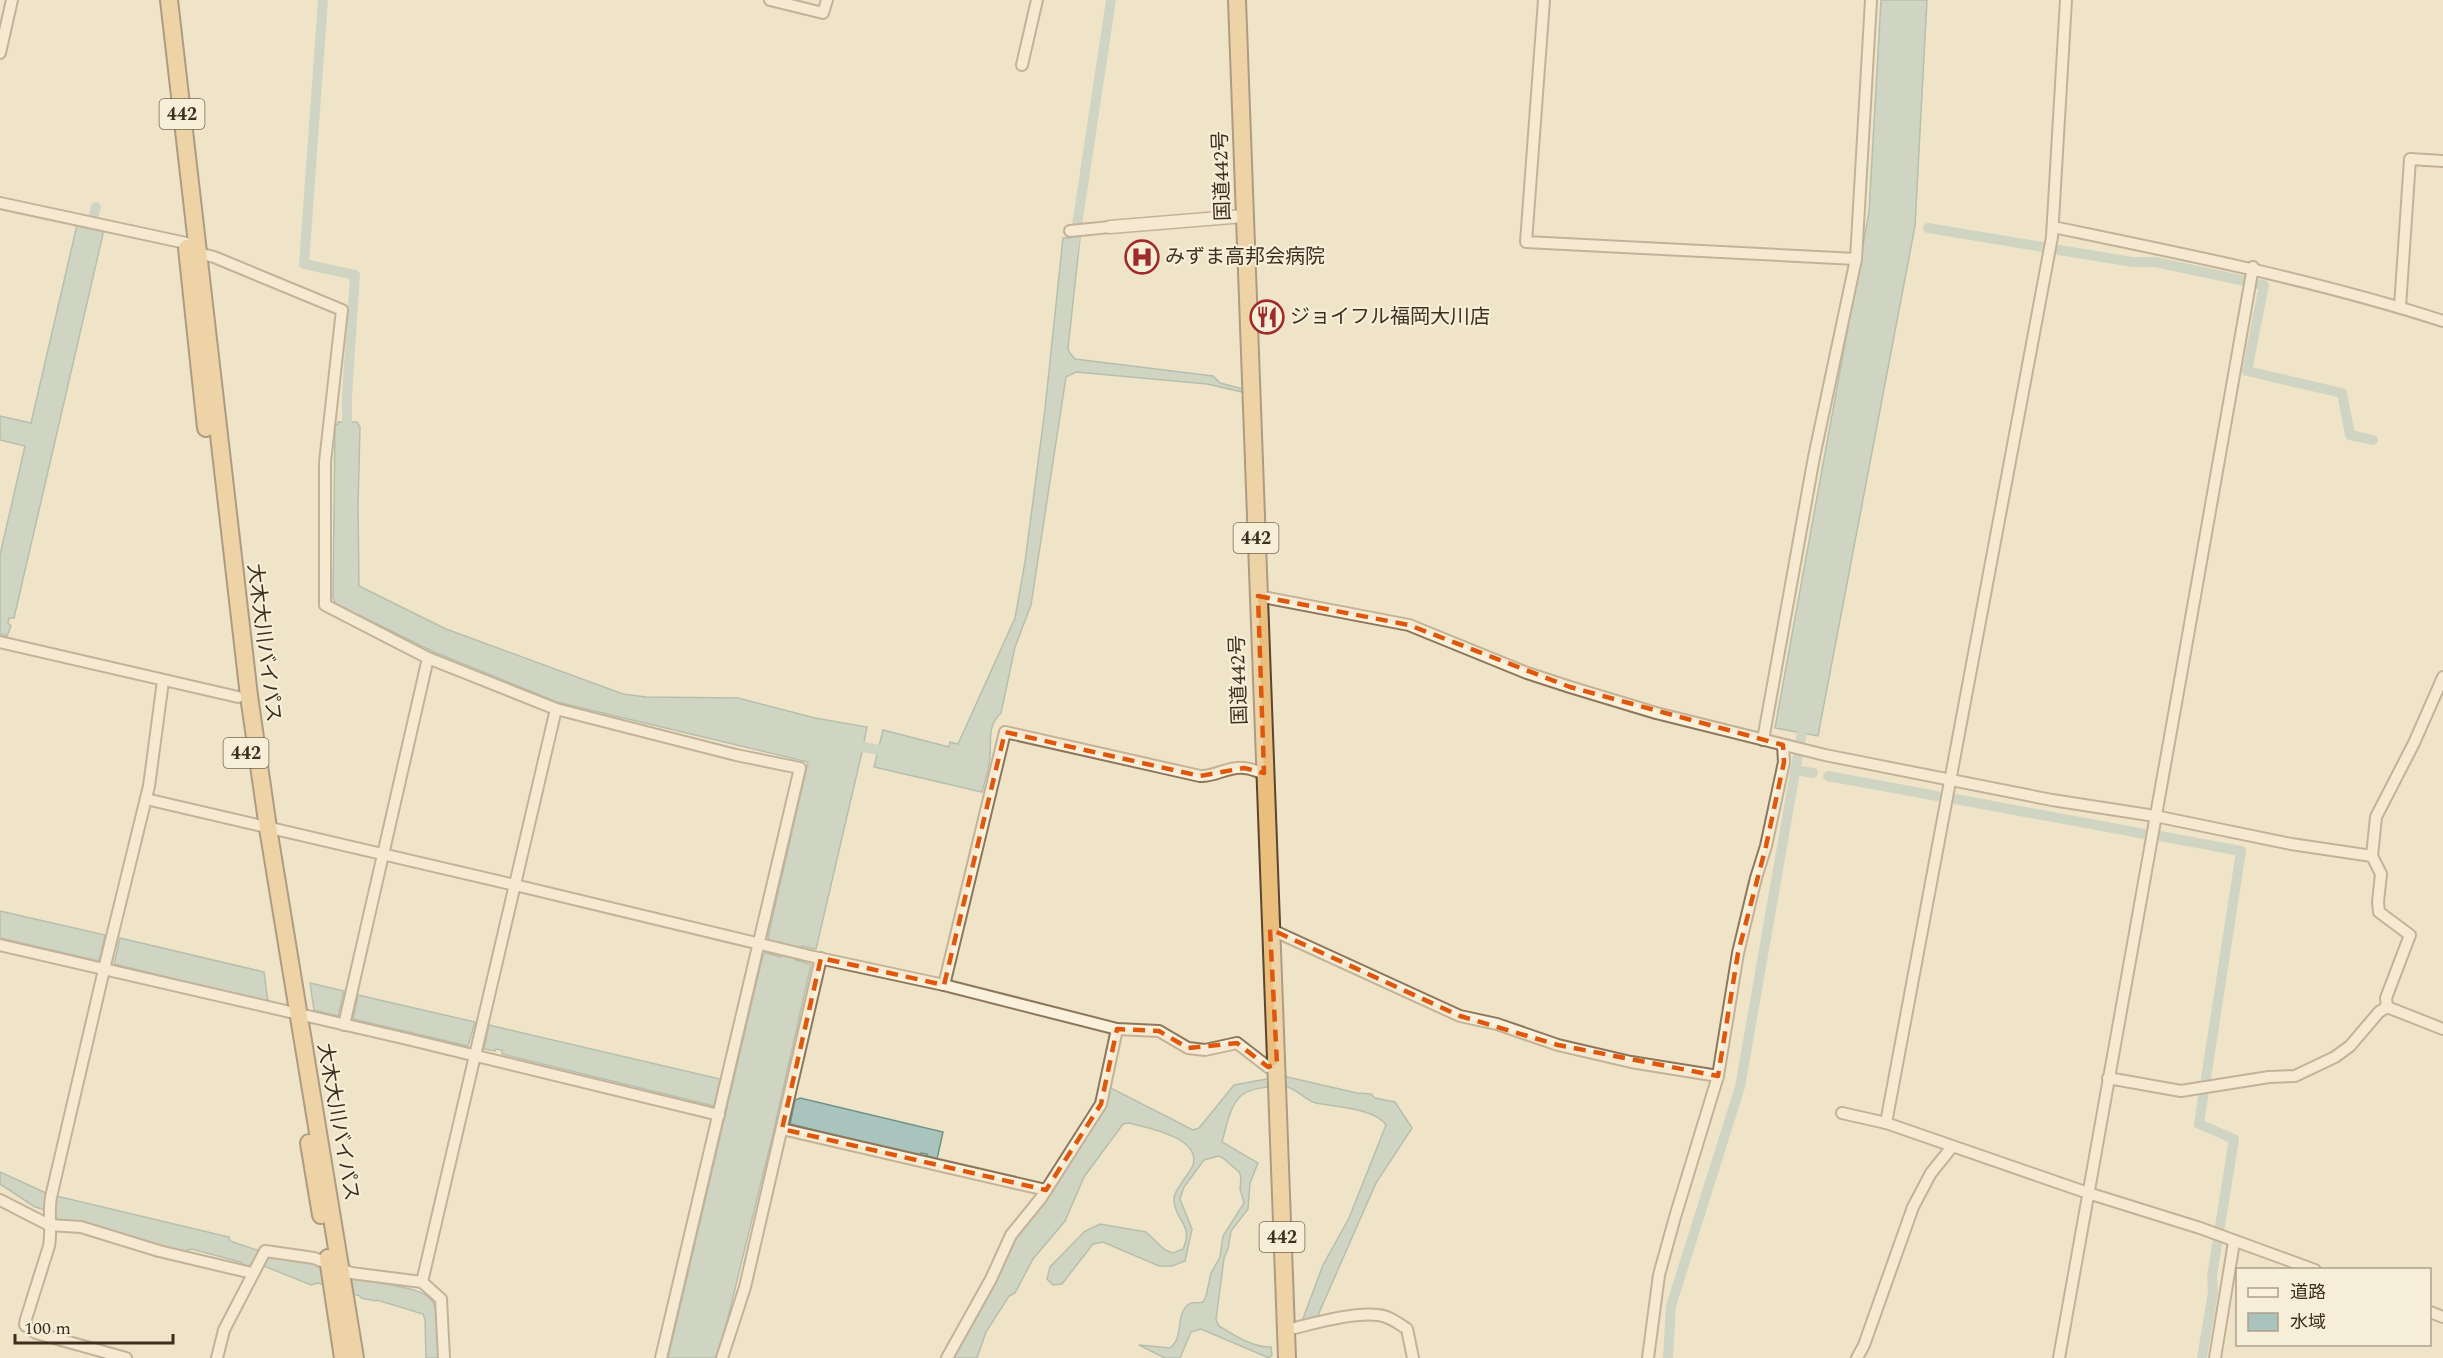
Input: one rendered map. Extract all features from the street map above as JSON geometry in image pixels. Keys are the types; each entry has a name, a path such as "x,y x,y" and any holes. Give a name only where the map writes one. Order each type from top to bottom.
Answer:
{"highway":[{"name":"大木大川バイパス","path":"157,0 191,237 234,571 262,827"},
{"name":"大木大川バイパス","path":"169,0 205,421 238,697 262,827 335,1267 343,1358"},
{"name":"国道442号","path":"1237,0 1269,929 1277,1070 1287,1358"},
{"name":"大木大川バイパス","path":"338,1293 356,1358"}],"street":[{"path":"0,53 12,0"},
{"path":"770,0 823,13 827,0"},
{"path":"1022,65 1037,0"},
{"path":"1544,0 1527,242 1856,259"},
{"path":"1762,740 1814,458 1856,259 1871,0"},
{"path":"1886,1123 2053,227 2066,0"},
{"path":"2400,307 2410,159 2443,161"},
{"path":"0,203 191,237 214,257 342,310 325,462 326,605 428,658 556,709 800,768 762,945 661,1358"},
{"path":"1070,231 1244,216"},
{"path":"2053,227 2253,267 2443,321"},
{"path":"2059,1358 2253,267"},
{"path":"1257,596 1409,625 1527,673 1663,715 1785,746 2052,800 2155,816 2291,844 2372,856"},
{"path":"0,642 238,697"},
{"path":"344,1025 428,658"},
{"path":"2387,1007 2385,998 2410,935 2379,912 2381,874 2372,856 2376,817 2414,743 2443,677"},
{"path":"126,1358 36,1333 25,1325 49,1246 48,1212 51,1197 146,799 163,681"},
{"path":"422,1282 556,709"},
{"path":"944,985 1005,732 1200,776 1210,777 1222,771 1244,768 1264,773"},
{"path":"1648,1358 1659,1275 1718,1076 1738,953 1766,846 1784,762 1785,746"},
{"path":"146,799 817,958 944,985 1117,1029 1159,1031 1188,1048 1205,1050 1237,1043 1268,1067 1277,1070"},
{"path":"1269,929 1460,1016 1497,1024 1568,1048 1631,1062 1718,1076"},
{"path":"0,945 293,1012 719,1115"},
{"path":"722,1358 745,1287 782,1129 817,958"},
{"path":"2108,1078 2181,1091 2269,1077 2295,1076 2336,1057 2350,1046 2379,1012 2387,1007"},
{"path":"2387,1007 2443,1029"},
{"path":"947,1358 991,1279 1011,1235 1046,1190 1101,1104 1117,1029"},
{"path":"1842,1113 1886,1123 2312,1268"},
{"path":"782,1129 1046,1190"},
{"path":"1857,1358 1864,1345 1913,1207 1930,1173 1952,1147"},
{"path":"0,1200 49,1226 81,1227 159,1251 254,1271"},
{"path":"2215,1358 2231,1240"},
{"path":"217,1358 224,1330 265,1251 287,1252 351,1273 422,1282 441,1299 444,1358"},
{"path":"1286,1330 1334,1319 1377,1315 1394,1320 1407,1329 1413,1358"}],"highlighted area":[{"path":"1258,596 1409,625 1570,687 1783,745 1784,762 1766,846 1738,953 1718,1076 1558,1045 1460,1016 1270,929 1277,1064 1268,1067 1237,1043 1188,1048 1159,1031 1117,1029 1101,1104 1046,1190 782,1129 821,958 944,985 1005,732 1200,776 1244,768 1264,773"}],"water":[{"path":"1881,0 1927,0 1915,226 1818,736 1775,728 1869,212"},
{"path":"77,225 102,230 103,234 14,618 9,618 8,623 11,626 7,636 0,634 0,555 25,446 0,440 0,416 31,423"},
{"path":"1063,238 1080,238 1068,348 1075,359 1213,376 1220,383 1243,389 1242,392 1207,384 1076,372 1066,377 1031,605 1015,647 1001,713 991,730 990,757 982,792 874,767 883,730 949,747 950,742 958,744 1015,618 1025,562 1045,409"},
{"path":"338,422 357,422 360,427 359,586 446,629 623,694 646,697 738,698 815,718 867,727 864,742 867,744 865,751 862,752 816,949 802,946 796,960 811,965 772,1138 718,1358 668,1358 763,955 765,953 781,957 785,945 769,940 768,937 808,762 557,702 434,652 336,604 333,598 335,426"},
{"path":"0,911 105,935 100,958 98,961 0,938"},
{"path":"120,938 264,972 268,1002 114,964"},
{"path":"310,983 344,991 338,1016 314,1010"},
{"path":"358,995 475,1022 468,1046 353,1019"},
{"path":"489,1025 720,1079 714,1106 502,1054 502,1050 484,1049"},
{"path":"1283,1076 1357,1093 1371,1094 1375,1098 1395,1102 1412,1128 1376,1183 1315,1322 1301,1324 1323,1265 1349,1218 1386,1125 1373,1115 1354,1109 1316,1103 1288,1087 1274,1086 1250,1091 1238,1099 1229,1117 1222,1142 1258,1163 1250,1183 1248,1209 1231,1231 1224,1258 1216,1320 1219,1326 1244,1340 1271,1347 1272,1355 1269,1358 1201,1329 1191,1332 1180,1358 1165,1358 1139,1345 1170,1348 1177,1338 1184,1309 1191,1303 1203,1302 1206,1296 1211,1273 1220,1257 1223,1236 1244,1203 1239,1172 1218,1156 1204,1160 1184,1187 1180,1199 1192,1229 1185,1261 1172,1266 1159,1266 1103,1242 1093,1244 1062,1284 1053,1285 1047,1279 1050,1267 1085,1231 1100,1224 1146,1232 1165,1250 1173,1253 1183,1249 1187,1234 1175,1208 1174,1198 1193,1165 1193,1155 1189,1147 1171,1135 1129,1123 1123,1124 1084,1177 1065,1221 1033,1259 1015,1293 1009,1296 986,1332 977,1358 954,1358 991,1291 1015,1238 1052,1192 1104,1110 1109,1087 1193,1130 1199,1128 1234,1085"},
{"path":"800,1098 943,1132 937,1159 927,1154 921,1153 920,1156 790,1124 795,1100"},
{"path":"0,1172 48,1194 229,1237 230,1241 260,1251 303,1259 373,1279 374,1282 423,1294 431,1299 435,1308 438,1358 426,1358 423,1314 377,1300 361,1298 318,1283 311,1285 254,1262 247,1267 240,1262 192,1249 177,1253 63,1225 56,1220 53,1212 35,1207 0,1184"}],"waterway":[{"path":"323,0 304,264 355,275 347,396 347,434"},
{"path":"1073,252 1111,0"},
{"path":"90,230 96,207"},
{"path":"1928,228 2043,247"},
{"path":"2059,250 2133,262 2155,262 2245,281"},
{"path":"2257,284 2264,285 2247,371 2342,393 2350,435 2373,440"},
{"path":"1668,1358 1671,1306 1740,1087 1804,721"},
{"path":"853,745 890,752"},
{"path":"1795,770 1813,773"},
{"path":"1828,776 1937,796"},
{"path":"1955,799 2145,834"},
{"path":"2160,836 2241,851 2199,1124 2234,1139 2212,1276 2213,1292 2202,1358"}],"place":[{"name":"みずま高邦会病院","path":"1142,257"},
{"name":"ジョイフル福岡大川店","path":"1267,317"}]}
